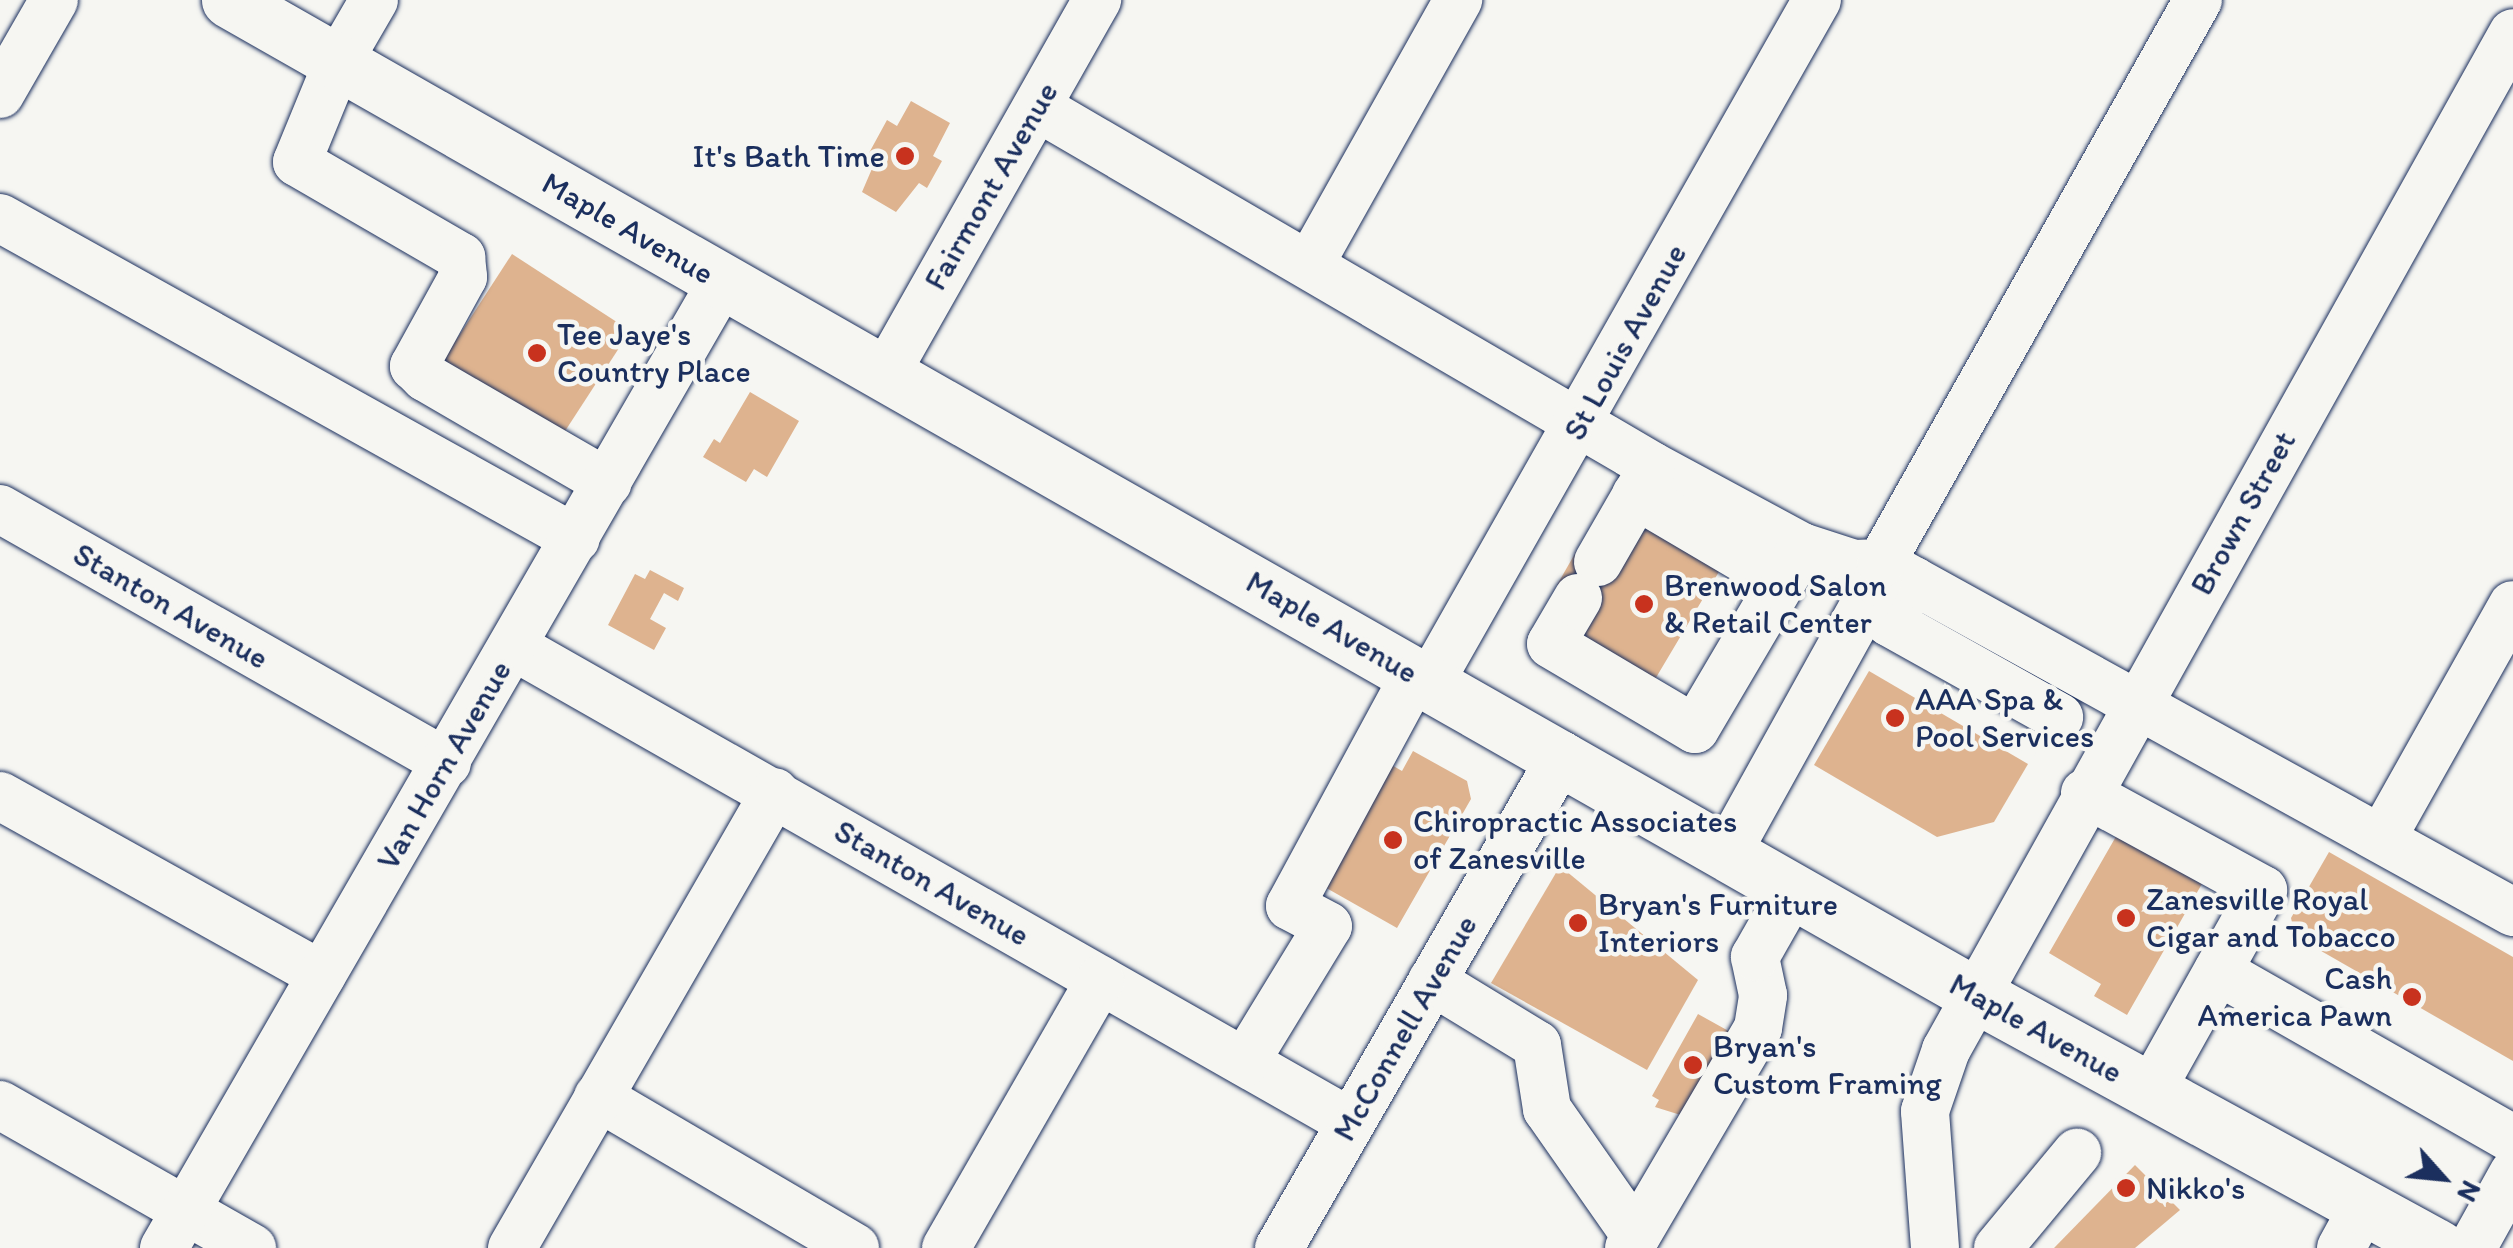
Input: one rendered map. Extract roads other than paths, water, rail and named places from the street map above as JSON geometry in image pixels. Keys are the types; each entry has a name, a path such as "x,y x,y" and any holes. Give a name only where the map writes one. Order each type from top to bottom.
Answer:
{"main road":[{"name":"Maple Avenue","path":"229,0 1974,994 2150,1090 2352,1227 2439,1248"}],"street":[{"path":"0,94 54,0"},
{"path":"374,0 338,62 298,162 460,257 463,277 414,366 608,483"},
{"name":"Fairmont Avenue","path":"886,373 1097,0"},
{"path":"1310,264 1458,0"},
{"name":"St Louis Avenue","path":"1246,1062 1328,926 1290,906 1578,425 1818,0"},
{"path":"2059,717 1890,622 1897,572 2198,0"},
{"name":"Brown Street","path":"1935,1248 1925,1110 1974,994 2513,33"},
{"path":"1036,107 1310,264 1578,425 1644,481 1792,564 1854,564 1897,572 2513,912"},
{"path":"0,218 576,539"},
{"name":"Van Horn Avenue","path":"174,1229 722,282"},
{"path":"1644,481 1551,644 1695,729 1792,564"},
{"name":"Stanton Avenue","path":"0,509 446,763"},
{"path":"1728,851 1876,582 1897,572"},
{"path":"2382,838 2513,605"},
{"name":"Stanton Avenue","path":"513,646 1350,1122"},
{"name":"McConnell Avenue","path":"1279,1248 1562,756"},
{"path":"512,1248 774,792"},
{"path":"2085,793 2263,890 2150,1090"},
{"path":"0,796 321,976"},
{"path":"1432,980 1537,1045 1547,1109 1633,1242 1758,1028 1763,995 1755,957 1793,890"},
{"path":"2218,971 2513,1139"},
{"path":"946,1248 1100,980"},
{"path":"598,1097 855,1248"},
{"path":"0,1104 174,1229 252,1248"},
{"path":"1998,1248 2077,1153"},
{"path":"2472,1248 2513,1174"}],"place":[{"name":"It's Bath Time","path":"905,156"},
{"name":"Tee Jaye's Country Place","path":"537,353"},
{"name":"Brenwood Salon & Retail Center","path":"1644,604"},
{"name":"AAA Spa & Pool Services","path":"1895,718"},
{"name":"Chiropractic Associates of Zanesville","path":"1393,840"},
{"name":"Zanesville Royal Cigar and Tobacco","path":"2126,918"},
{"name":"Bryan's Furniture Interiors","path":"1578,923"},
{"name":"Cash America Pawn","path":"2412,997"},
{"name":"Bryan's Custom Framing","path":"1693,1065"},
{"name":"Nikko's","path":"2126,1188"}]}
